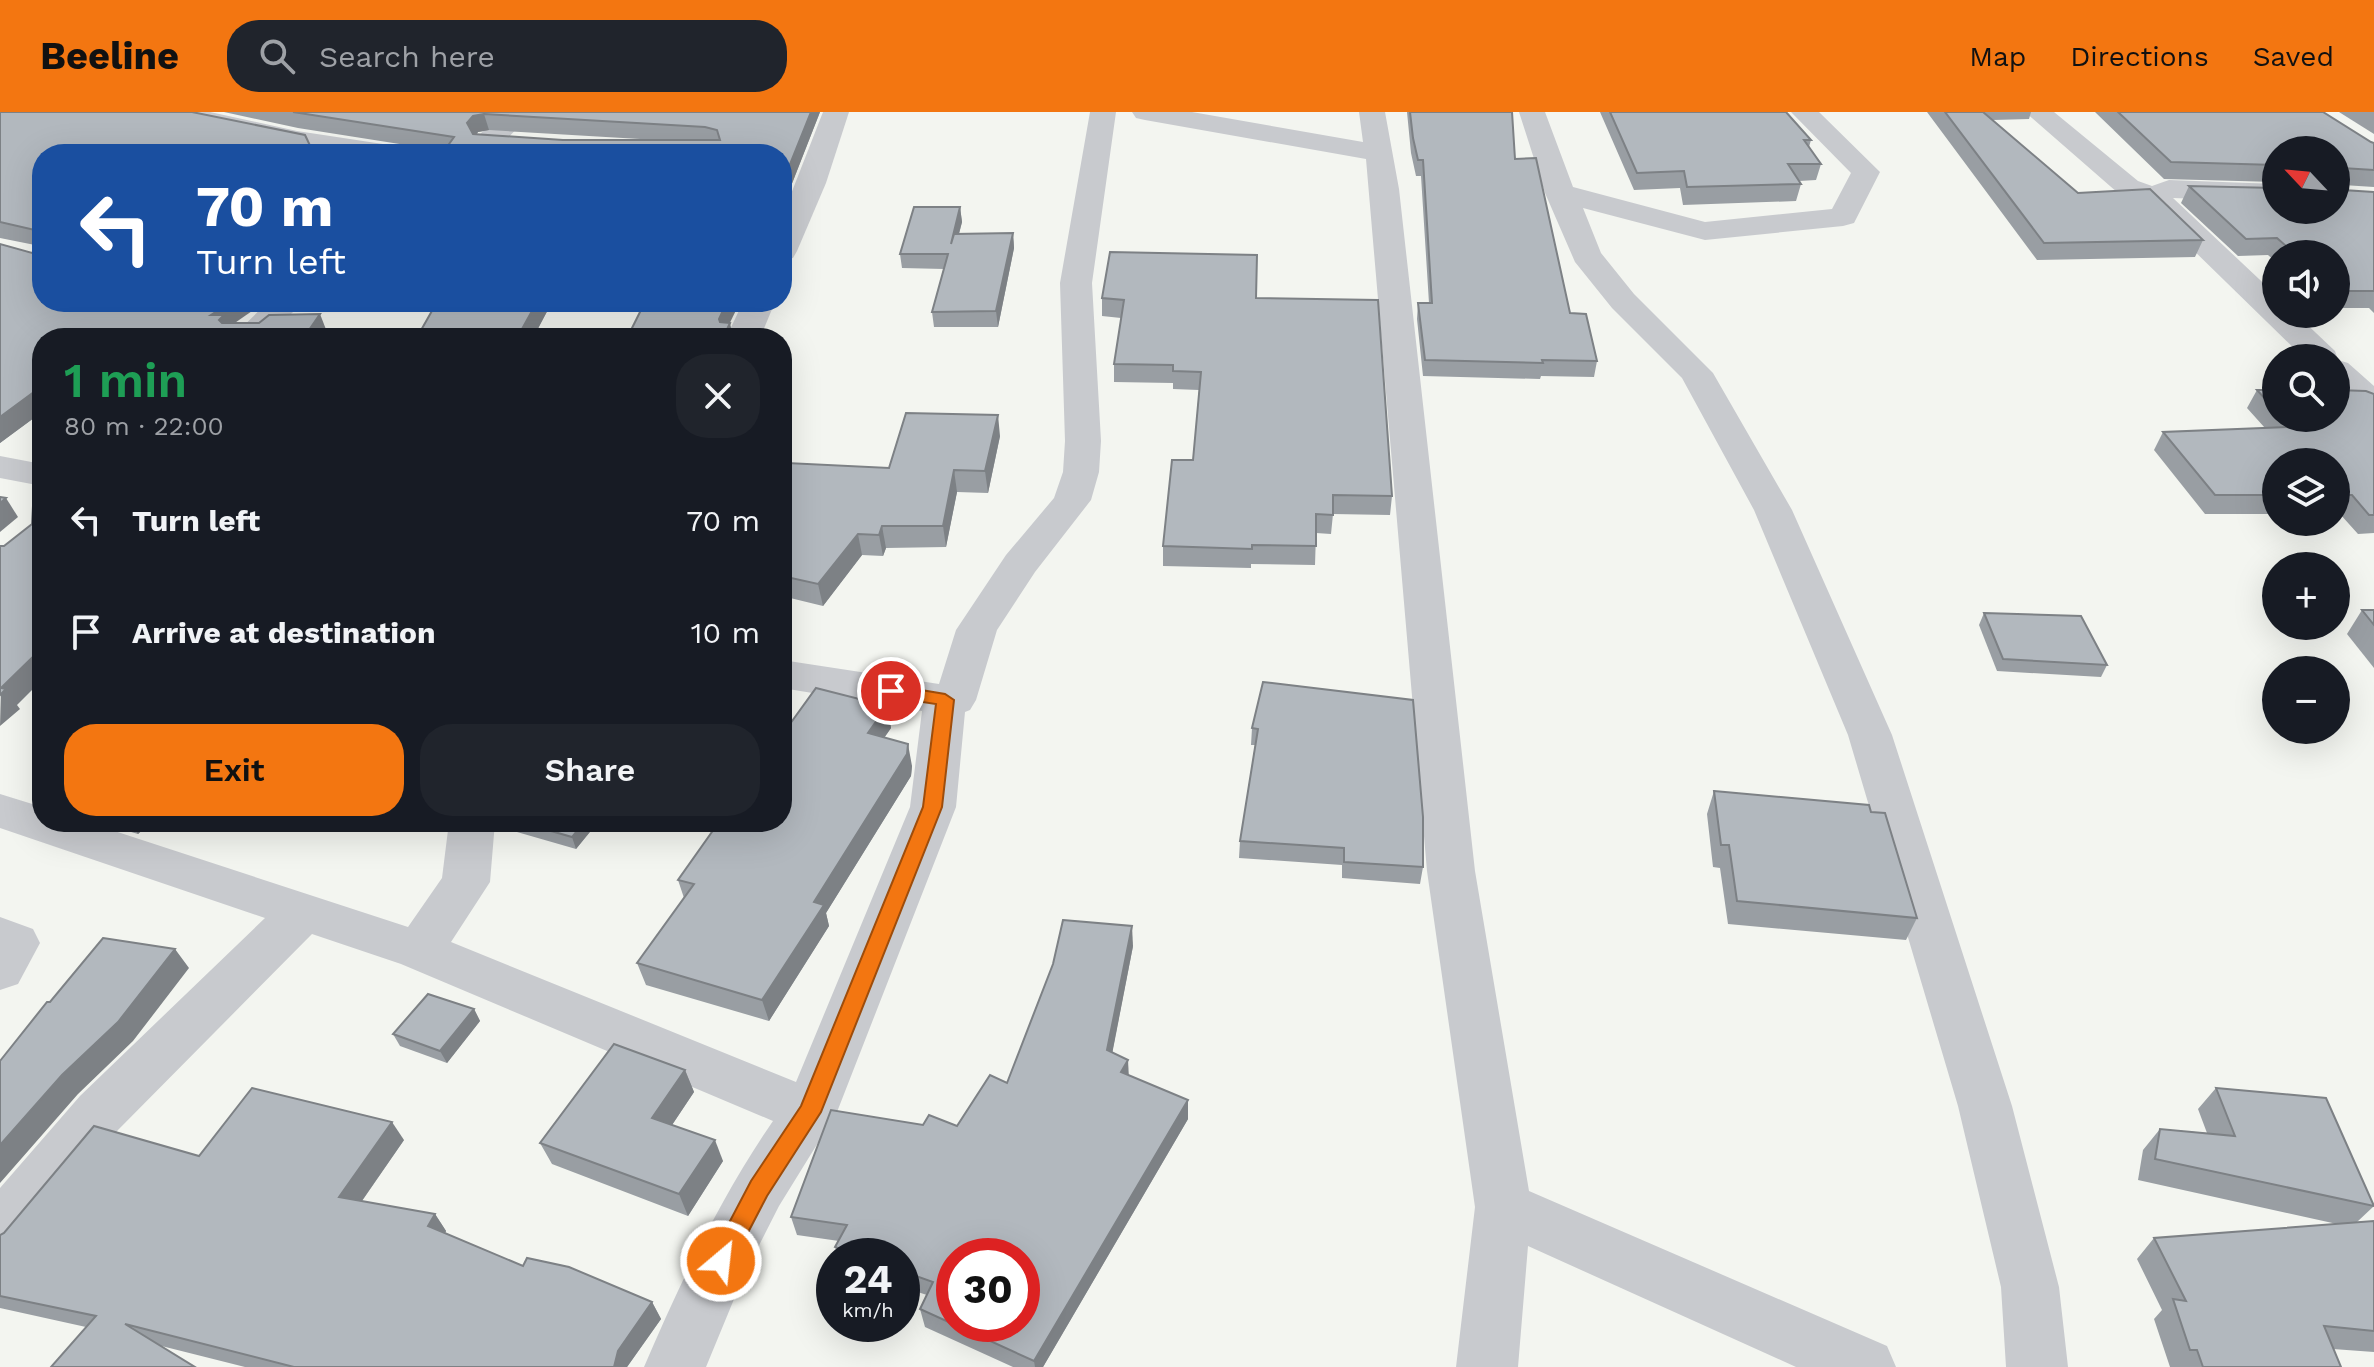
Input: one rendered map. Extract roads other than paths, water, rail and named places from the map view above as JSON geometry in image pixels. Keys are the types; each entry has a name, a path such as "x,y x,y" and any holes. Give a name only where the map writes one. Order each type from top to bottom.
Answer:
{"street":[{"path":"172,112 330,144"},
{"path":"483,144 520,112"},
{"path":"792,215 807,160 836,112"},
{"path":"792,676 955,700 977,630 1020,564 1072,500 1081,472 1083,441 1076,283 1103,112"},
{"path":"1145,112 1376,133 1451,871 1503,1207 1487,1367"},
{"path":"1532,112 1560,193 1566,201 1586,255 1623,301 1696,373 1773,510 1870,735 1985,1106 2030,1287 2037,1367"},
{"path":"1560,193 1705,231 1843,217 1866,172 1804,112"},
{"path":"2038,112 2128,187 2154,197 2308,344"},
{"path":"489,141 521,143"},
{"path":"2154,197 2169,189 2262,192"},
{"path":"259,328 276,312"},
{"path":"2350,383 2374,404"},
{"path":"0,467 32,473"},
{"path":"675,1367 759,1188 810,1112 933,807 945,700"},
{"path":"0,811 32,822"},
{"path":"64,832 419,950 810,1112"},
{"path":"419,950 466,882 471,832"},
{"path":"0,1230 99,1113 304,911"},
{"path":"0,937 15,943 0,970"},
{"path":"1503,1207 1865,1367"}]}
